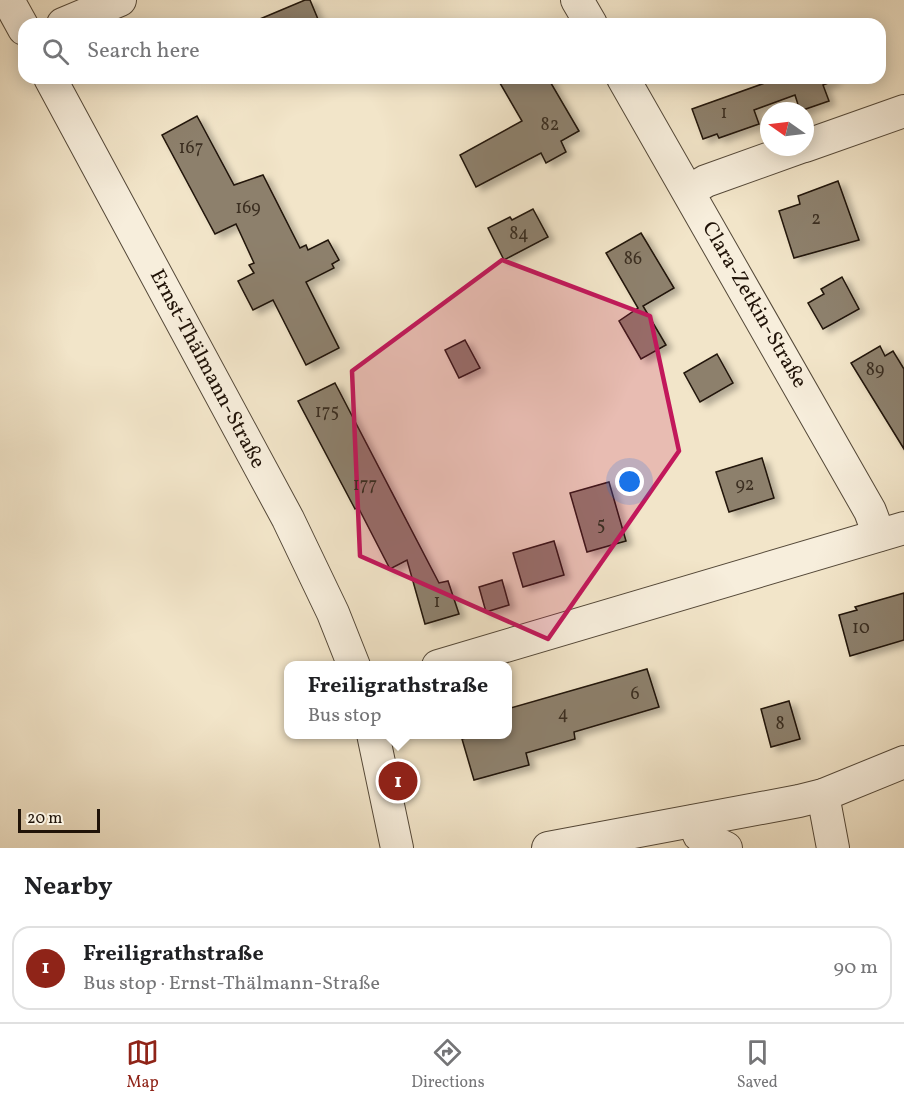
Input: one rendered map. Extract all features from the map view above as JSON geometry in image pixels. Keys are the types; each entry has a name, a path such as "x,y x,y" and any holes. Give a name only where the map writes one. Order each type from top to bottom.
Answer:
{"street":[{"path":"8,0 18,18"},
{"path":"77,18 120,0"},
{"path":"577,0 588,18"},
{"name":"Ernst-Thälmann-Straße","path":"53,84 288,519 333,613 352,661"},
{"name":"Clara-Zetkin-Straße","path":"627,84 870,511 891,532"},
{"path":"814,142 904,111"},
{"path":"689,190 706,181 775,156"},
{"path":"455,661 891,532"},
{"path":"375,739 397,848"},
{"path":"548,848 823,795 904,762"},
{"path":"823,795 833,848"},
{"path":"694,821 699,835 726,848"}],"highlighted area":[{"path":"502,260 650,316 679,451 548,639 360,556 352,371"}],"building":[{"path":"310,0 318,18 262,18"},
{"path":"500,84 552,84 579,131 561,141 566,152 546,163 541,153 476,187 460,155 522,121"},
{"path":"762,84 826,84 823,85 829,101 814,106 814,102 797,102 795,95 776,102 760,102 760,108 754,110 759,124 719,138 717,134 703,139 692,109"},
{"path":"197,116 234,185 263,175 300,248 306,245 308,250 328,240 339,260 332,264 334,268 306,282 339,348 306,365 273,300 253,310 238,281 254,273 249,265 254,263 236,224 215,234 162,135"},
{"path":"838,181 859,240 794,258 779,211 800,204 798,196"},
{"path":"533,209 548,237 504,260 488,228 510,217 512,220"},
{"path":"641,233 674,288 643,306 666,345 641,359 619,321 638,308 606,253"},
{"path":"842,277 859,309 823,329 808,303 824,294 821,289"},
{"path":"465,340 480,368 459,378 445,350"},
{"path":"880,346 885,356 893,351 904,369 904,449 851,363"},
{"path":"717,354 733,383 700,402 684,373"},
{"path":"335,383 439,583 448,581 459,614 425,624 407,560 390,569 358,507 355,509 298,401"},
{"path":"762,458 774,498 729,512 716,472"},
{"path":"609,482 626,541 587,552 570,493"},
{"path":"554,541 564,575 523,587 513,553"},
{"path":"502,580 509,605 486,612 479,587"},
{"path":"904,593 904,640 850,656 839,615 857,610 855,607"},
{"path":"647,669 659,707 574,732 575,739 526,753 529,765 474,780 462,739 512,739 512,708"},
{"path":"789,701 800,739 771,747 761,709"}],"place":[{"name":"Freiligrathstraße","path":"398,781"}]}
